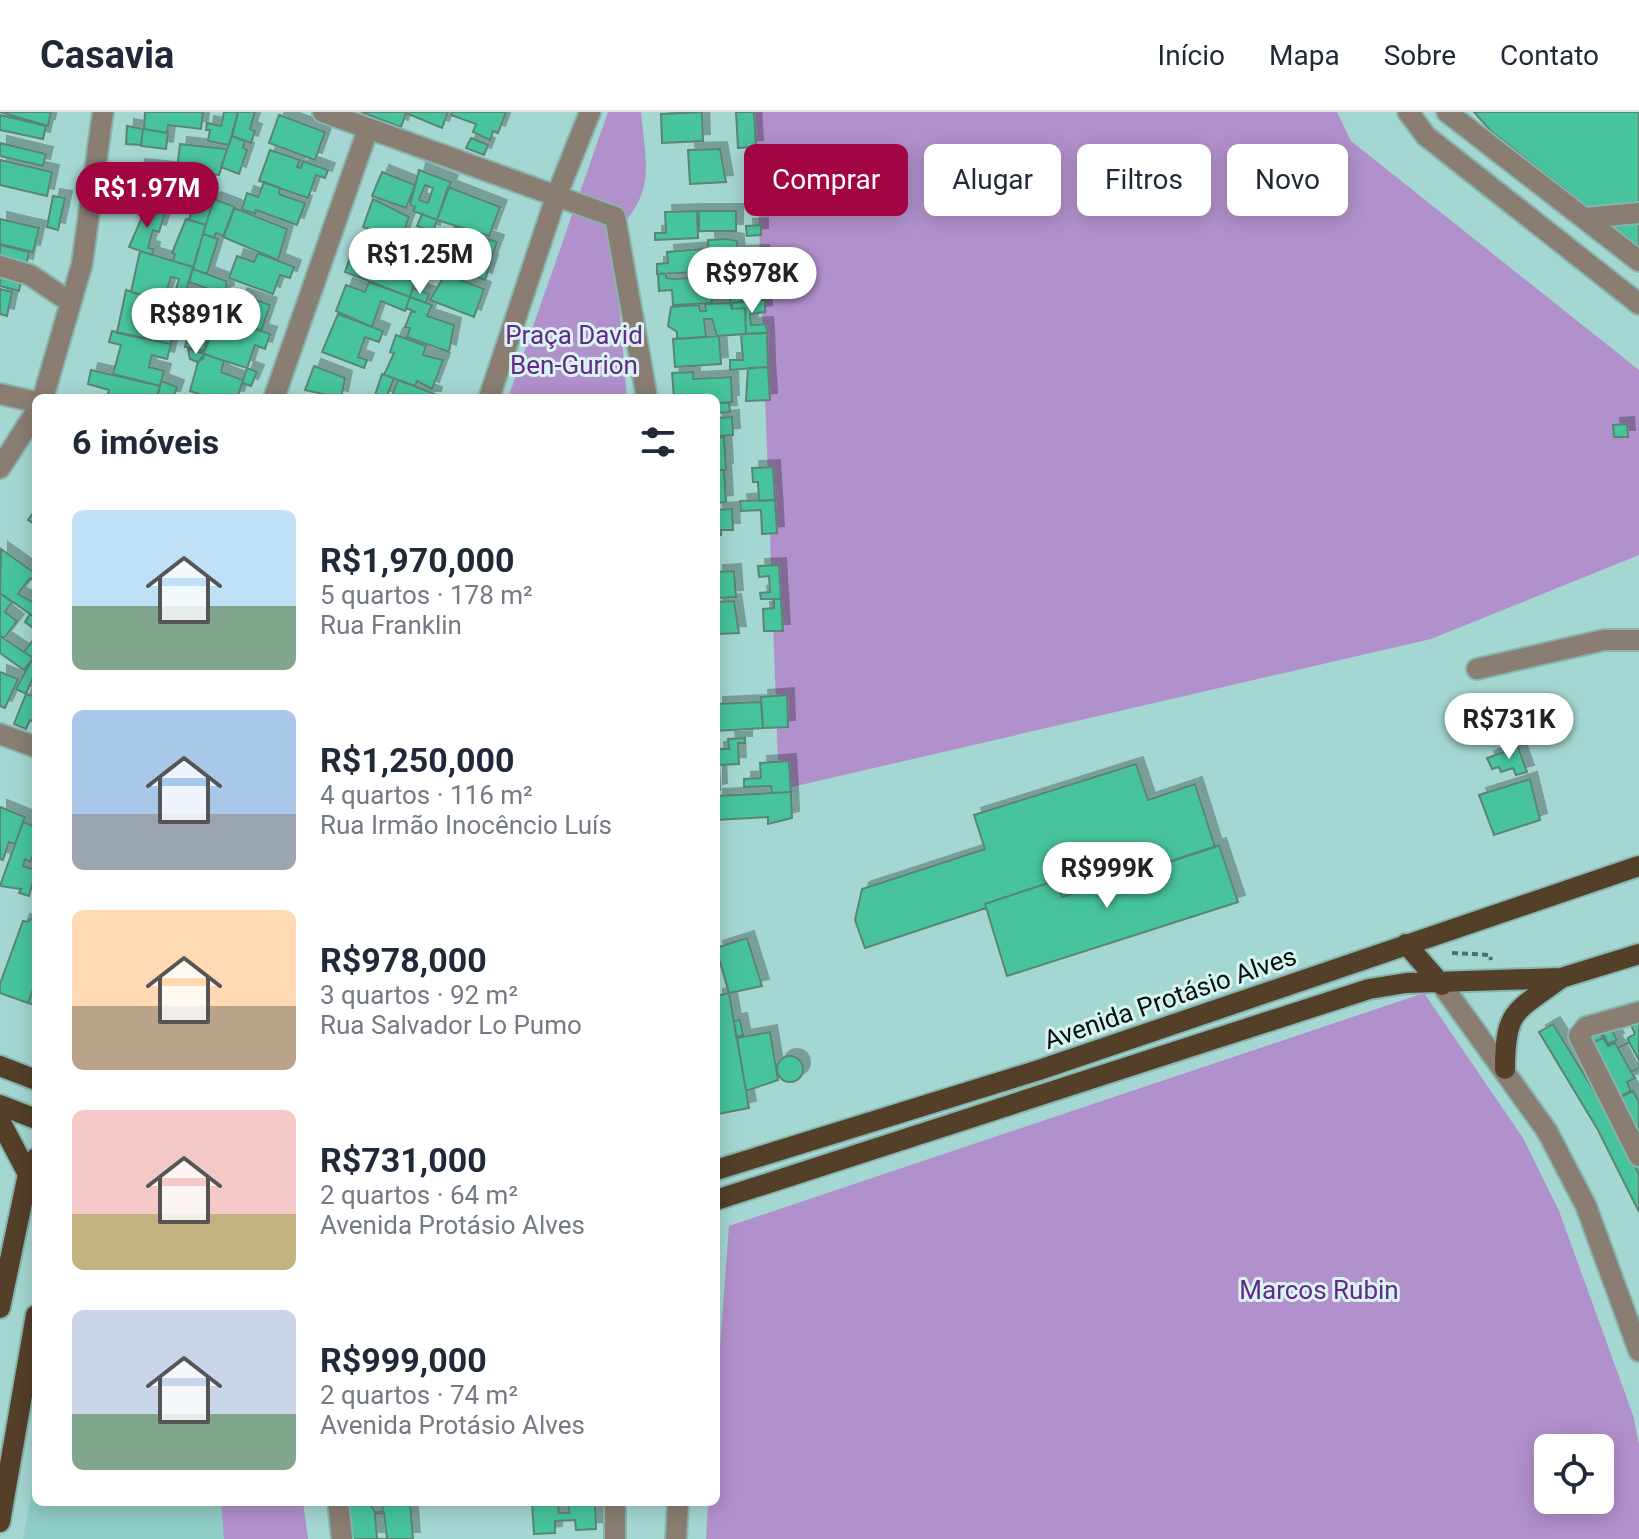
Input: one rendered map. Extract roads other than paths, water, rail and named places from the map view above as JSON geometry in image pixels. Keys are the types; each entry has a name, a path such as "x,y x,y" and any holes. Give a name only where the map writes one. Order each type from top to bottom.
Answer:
{"main road":[{"name":"Avenida Protásio Alves","path":"720,1169 1039,1070 1639,866"},
{"path":"1406,944 1442,985"},
{"name":"Avenida Protásio Alves","path":"720,1199 1369,989 1406,983 1442,985 1561,978 1639,954"},
{"path":"1505,1069 1505,1036 1512,1014 1561,978"},
{"path":"0,1066 32,1078"},
{"path":"0,1105 32,1117"},
{"path":"0,1121 32,1166 0,1308"},
{"path":"0,1522 32,1338"}],"street":[{"path":"44,394 82,264 103,112"},
{"path":"323,112 615,217 646,394"},
{"path":"490,394 556,197 590,112"},
{"path":"1408,112 1426,136 1639,304"},
{"path":"1447,112 1639,261"},
{"path":"275,394 368,129"},
{"path":"1584,218 1639,213"},
{"path":"0,266 30,275 70,302"},
{"path":"0,394 32,401"},
{"path":"0,468 32,418"},
{"path":"1477,669 1604,640 1639,640"},
{"path":"0,734 32,746"},
{"path":"1442,985 1547,1131 1586,1206 1639,1351"},
{"path":"1639,1012 1586,1027 1579,1036 1639,1156"},
{"path":"338,1506 342,1539"},
{"path":"615,1506 615,1539"},
{"path":"676,1539 678,1506"}],"park label":[{"name":"Praça David Ben-Gurion","path":"574,350"},
{"name":"Marcos Rubin","path":"1319,1290"}]}
